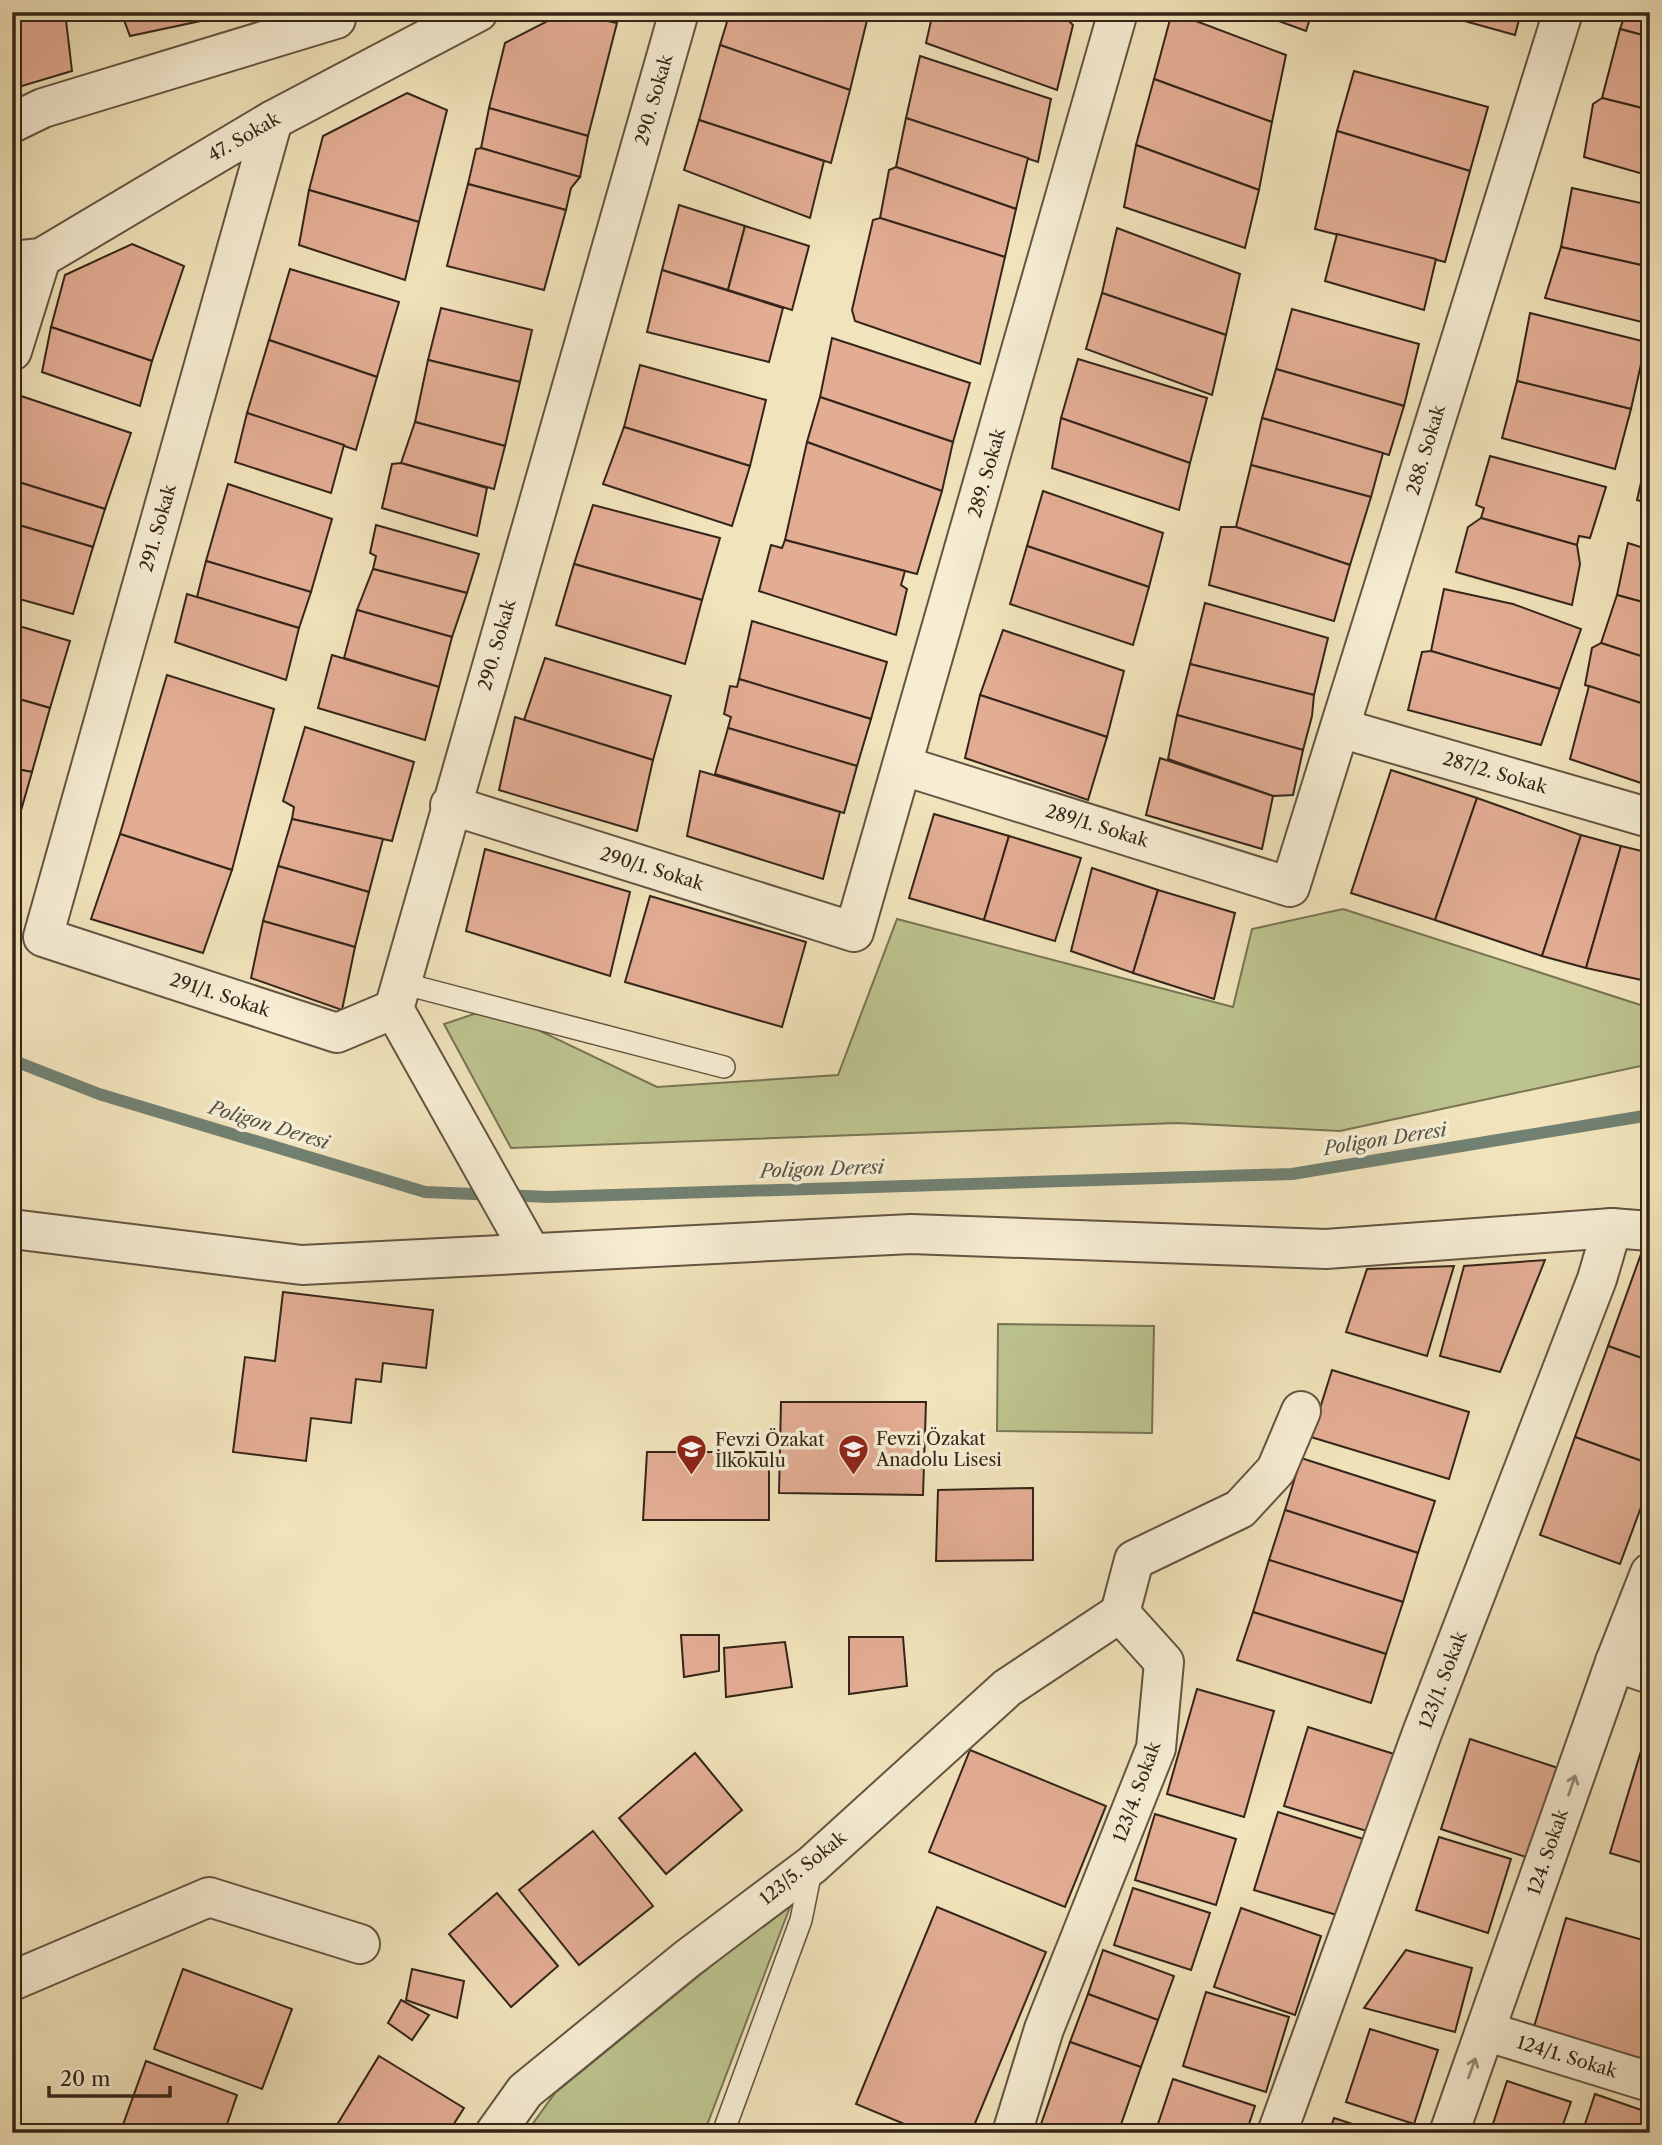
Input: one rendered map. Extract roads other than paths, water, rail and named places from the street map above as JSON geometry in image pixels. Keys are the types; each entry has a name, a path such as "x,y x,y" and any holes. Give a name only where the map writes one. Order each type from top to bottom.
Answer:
{"street":[{"name":"47. Sokak","path":"27,260 273,120 478,12"},
{"name":"290. Sokak","path":"398,996 450,805 679,12"},
{"name":"289. Sokak","path":"854,932 904,766 1118,12"},
{"name":"288. Sokak","path":"1290,887 1563,12"},
{"path":"12,123 43,108 336,19"},
{"name":"291. Sokak","path":"43,937 273,120"},
{"path":"12,351 27,260"},
{"name":"287/2. Sokak","path":"1340,728 1650,818"},
{"name":"289/1. Sokak","path":"904,766 1290,887"},
{"name":"290/1. Sokak","path":"450,805 854,932"},
{"name":"291/1. Sokak","path":"43,937 337,1033 398,996"},
{"path":"398,996 464,1133 523,1241"},
{"path":"12,1230 302,1265 523,1241 911,1234 1326,1249 1612,1228 1650,1231"},
{"name":"123/1. Sokak","path":"1277,2133 1422,1732 1597,1279 1612,1228"},
{"path":"1120,1613 1134,1560 1240,1509 1276,1470 1301,1412"},
{"name":"124. Sokak","path":"1449,2133 1485,2031 1632,1668 1650,1573"},
{"name":"123/5. Sokak","path":"495,2133 525,2091 687,1959 812,1865 1007,1688 1120,1613"},
{"name":"123/4. Sokak","path":"1012,2133 1044,2029 1156,1748 1164,1661 1120,1613"},
{"path":"12,1981 209,1897 360,1944"},
{"name":"124/1. Sokak","path":"1485,2031 1650,2082"}],"lane":[{"path":"398,996 724,1067"},
{"path":"723,2133 802,1920 812,1865"}],"waterway":[{"name":"Poligon Deresi","path":"12,1060 99,1094 425,1192 549,1197 1292,1174 1650,1115"}],"place":[{"name":"Fevzi Özakat Anadolu Lisesi","path":"853,1476"},
{"name":"Fevzi Özakat İlkokulu","path":"692,1477"}]}
